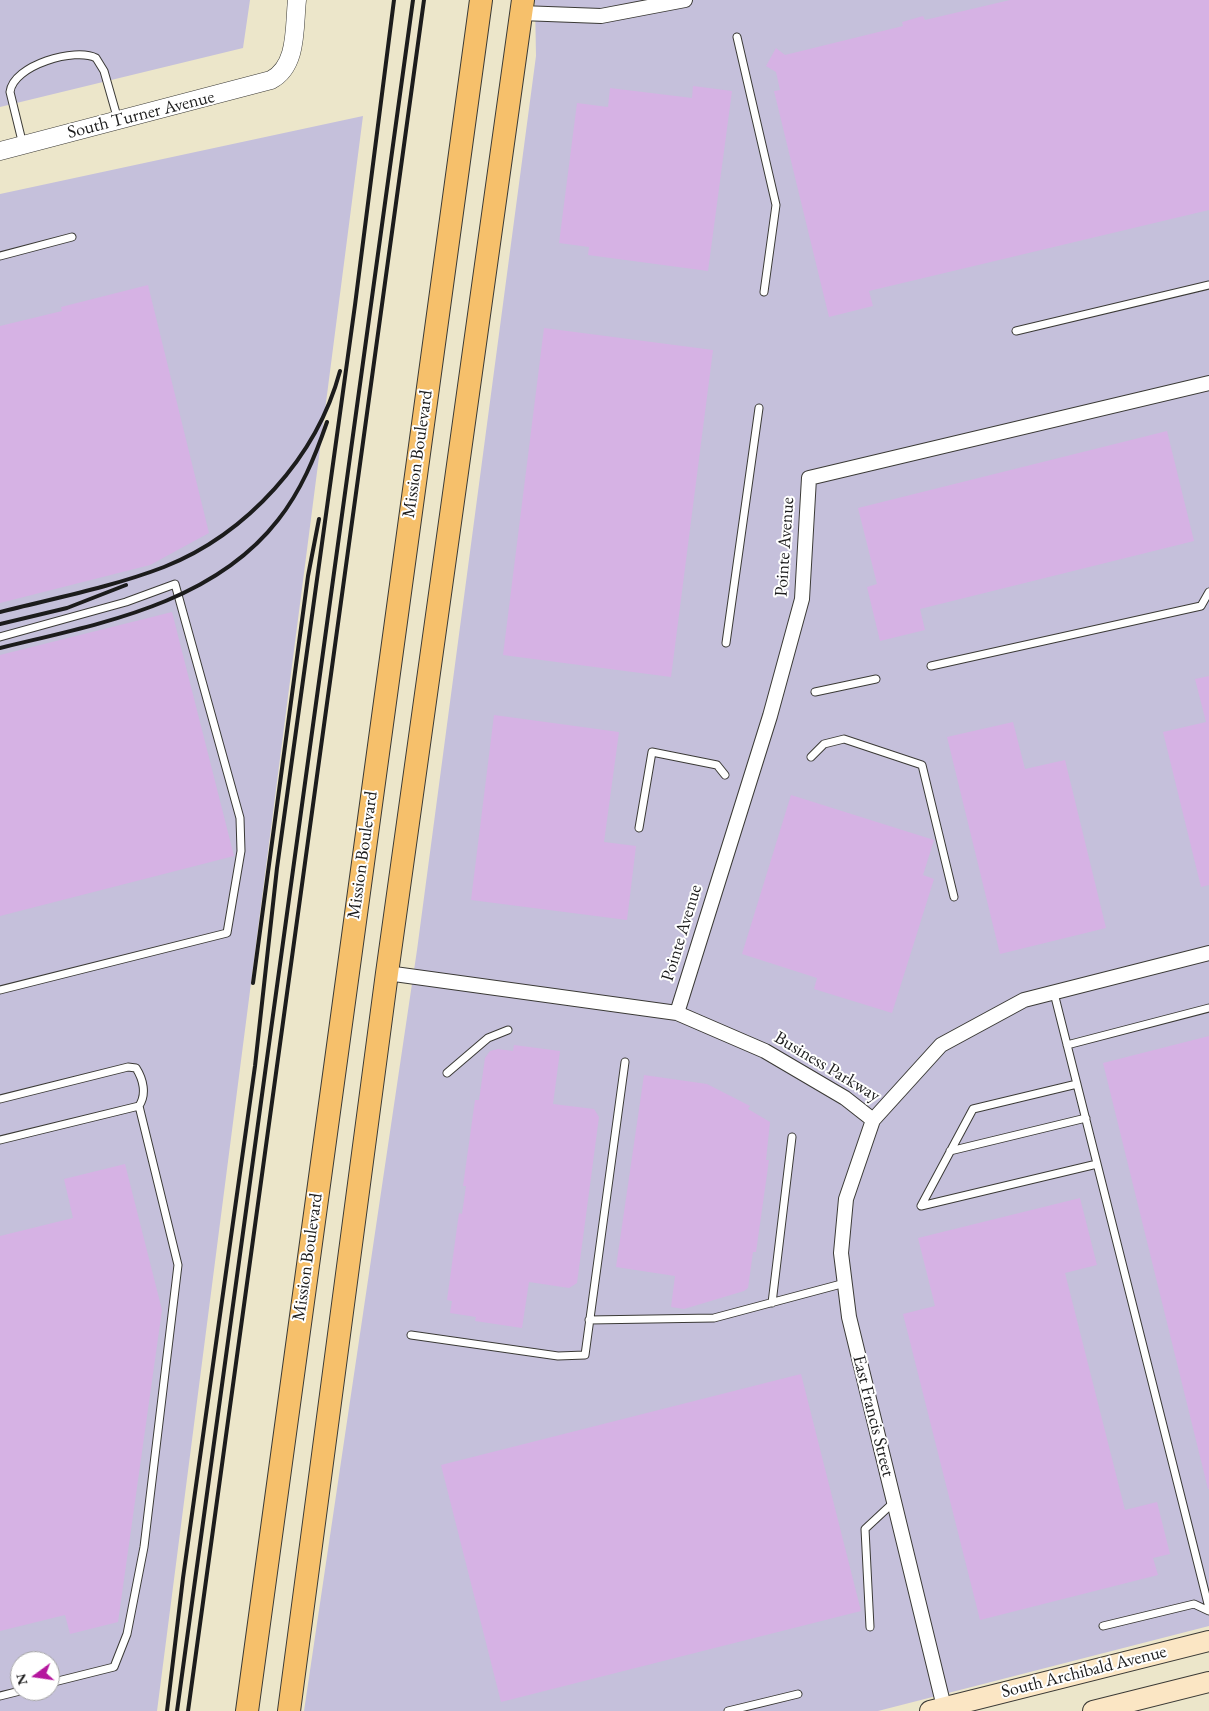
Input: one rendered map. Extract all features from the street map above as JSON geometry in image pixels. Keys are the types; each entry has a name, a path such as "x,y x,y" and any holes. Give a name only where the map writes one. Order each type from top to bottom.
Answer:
{"main road":[{"name":"Mission Boulevard","path":"247,1711 480,0"},
{"path":"289,1711 387,972 522,7"},
{"name":"South Archibald Avenue","path":"940,1710 1209,1641"},
{"path":"1093,1711 1209,1682"}],"street":[{"name":"South Turner Avenue","path":"0,151 246,88 281,75 290,60 297,0"},
{"path":"522,7 601,16 685,0"},
{"name":"Pointe Avenue","path":"677,1013 770,716 802,599 809,478 1209,383"},
{"name":"Business Parkway","path":"387,972 677,1013 765,1052 845,1098 873,1120 941,1046 1024,1000 1209,953"},
{"name":"East Francis Street","path":"873,1120 846,1199 841,1253 849,1317 894,1502 940,1710"}],"lane":[{"path":"738,38 776,205 764,292"},
{"path":"23,145 12,98 11,84 26,69 43,62 82,53 90,54 96,58 104,71 118,121"},
{"path":"0,256 72,237"},
{"path":"1016,331 1209,285"},
{"path":"726,644 759,408"},
{"path":"0,637 126,602 175,584 240,818 241,851 227,933 0,990"},
{"path":"931,666 1201,606 1209,592"},
{"path":"816,692 876,679"},
{"path":"811,757 824,744 844,739 922,765 954,897"},
{"path":"639,828 652,752 716,765 725,775"},
{"path":"1054,992 1209,1610"},
{"path":"1068,1045 1209,1008"},
{"path":"447,1073 488,1038 508,1030"},
{"path":"411,1335 558,1356 585,1355 625,1062"},
{"path":"0,1099 128,1067 136,1068 140,1074 144,1099 138,1106 0,1140"},
{"path":"1077,1084 973,1109 921,1206 1098,1164"},
{"path":"60,1682 114,1668 127,1634 144,1547 178,1265 138,1106"},
{"path":"950,1151 1086,1118"},
{"path":"772,1303 792,1137"},
{"path":"590,1320 714,1318 845,1283"},
{"path":"870,1627 865,1530 894,1502"},
{"path":"1103,1626 1194,1604 1209,1610"},
{"path":"728,1711 798,1694"}],"shaded area":[{"path":"0,0 250,0 243,48 0,107"},
{"path":"535,0 1209,0 1209,1626 878,1711 304,1711 417,950 536,56"},
{"path":"363,116 157,1711 0,1711 0,194"}],"building":[{"path":"1010,0 1209,0 1209,210 869,291 873,306 829,317 774,91 780,90 776,72 766,66 776,48 785,55 903,26 902,22 923,16 925,20"},
{"path":"693,86 732,91 708,271 588,255 589,247 559,243 577,103 608,107 610,88 692,98"},
{"path":"148,285 209,533 150,565 0,603 0,326 62,311 61,307"},
{"path":"544,328 713,350 671,677 503,655"},
{"path":"1167,431 1194,541 920,609 925,630 880,641 867,587 877,584 858,508"},
{"path":"172,612 234,856 0,916 0,655"},
{"path":"1209,676 1209,885 1201,887 1163,732 1206,722 1195,679"},
{"path":"494,715 619,732 604,842 636,846 627,920 471,900"},
{"path":"1013,722 1025,769 1065,760 1106,928 1000,954 947,737"},
{"path":"791,795 934,840 923,875 934,879 892,1013 814,989 817,978 742,954"},
{"path":"1209,1036 1209,1489 1208,1489 1103,1063"},
{"path":"514,1045 560,1051 553,1104 594,1109 599,1117 577,1283 569,1288 529,1282 522,1328 475,1321 476,1317 450,1313 452,1301 447,1300 459,1213 462,1214 466,1186 463,1186 475,1100 479,1100 485,1058 490,1051 498,1049 513,1051"},
{"path":"644,1075 707,1084 750,1106 748,1109 770,1122 766,1160 769,1160 756,1252 753,1252 748,1288 744,1291 684,1309 671,1307 675,1276 616,1267"},
{"path":"125,1164 162,1310 118,1622 70,1634 65,1615 0,1631 0,1236 73,1218 64,1179"},
{"path":"1080,1198 1097,1265 1065,1273 1125,1510 1157,1502 1170,1554 1153,1558 1158,1575 980,1620 903,1314 935,1306 918,1238"},
{"path":"801,1374 861,1611 501,1702 441,1465"}],"railway":[{"path":"167,1711 183,1578 255,1066 277,868 355,305 394,0"},
{"path":"177,1711 413,0"},
{"path":"188,1711 424,0"},
{"path":"0,612 144,574 194,553 223,535 250,513 274,489 296,462 314,433 329,403 340,371"},
{"path":"0,648 75,630 151,607 187,592 220,572 251,549 286,509 307,473 327,422"},
{"path":"253,983 308,576 319,519"},
{"path":"0,624 67,608 126,585"}]}
